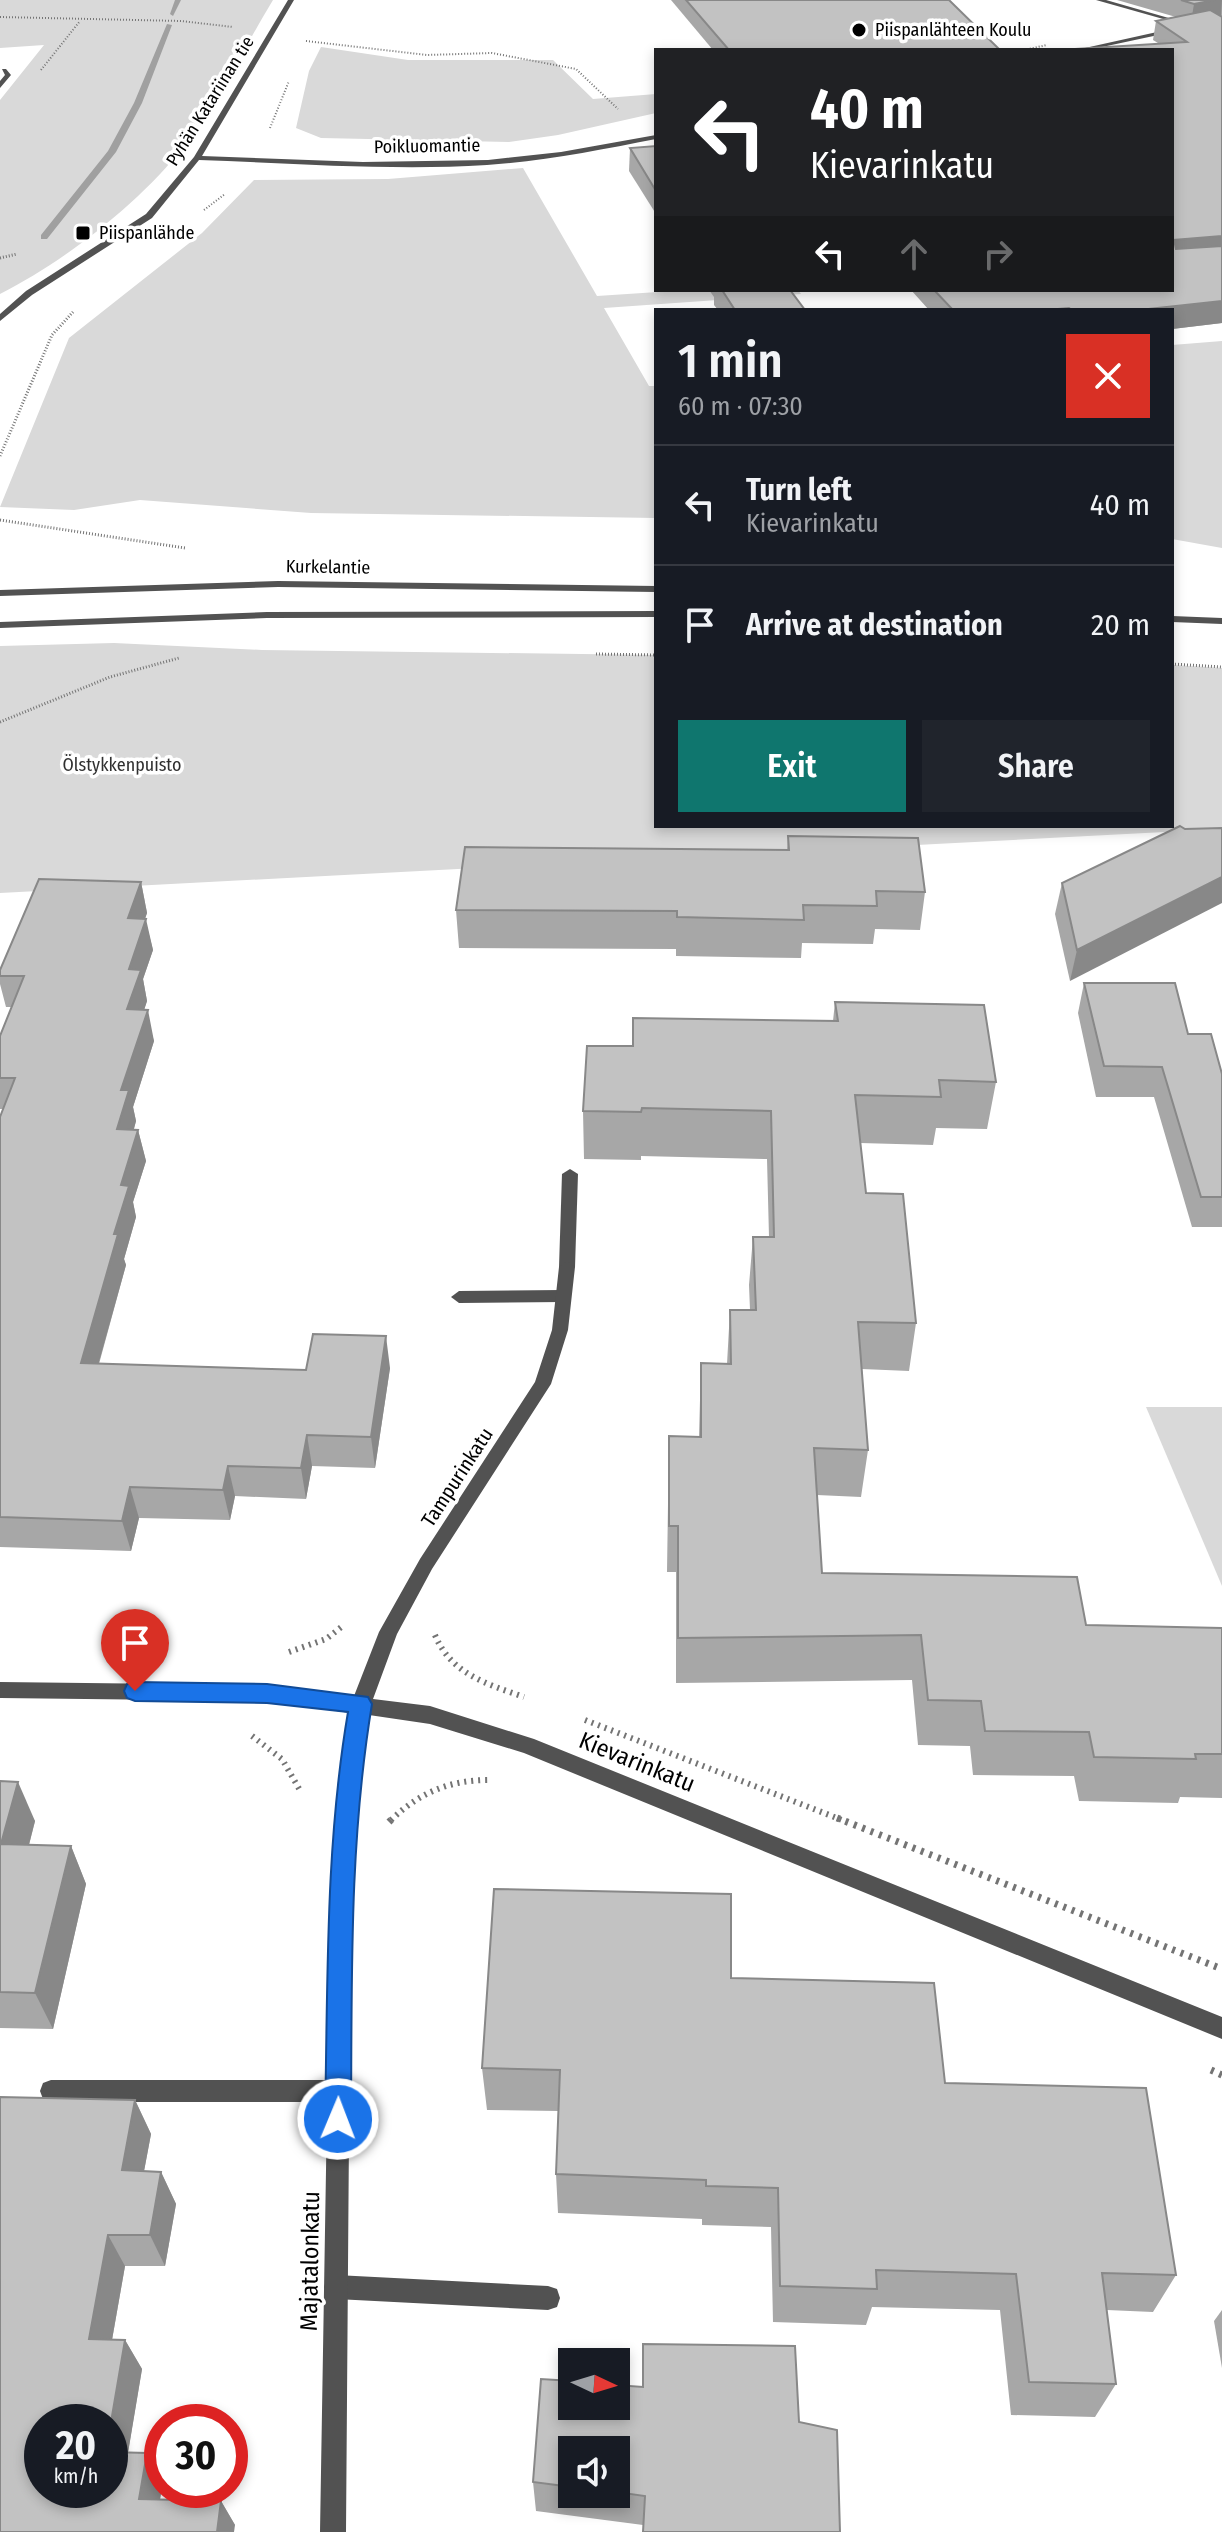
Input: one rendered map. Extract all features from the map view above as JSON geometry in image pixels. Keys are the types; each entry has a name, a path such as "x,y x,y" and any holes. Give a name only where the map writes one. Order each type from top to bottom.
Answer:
{"street":[{"name":"Pyhän Katariinan tie","path":"0,318 29,293 149,216 197,158 291,0"},
{"path":"1088,48 1192,26 1099,0"},
{"path":"0,86 8,75 4,70"},
{"name":"Poikluomantie","path":"197,158 443,164 528,159 654,137"},
{"name":"Pyhän Katariinan tie","path":"0,304 29,293"},
{"name":"Kurkelantie","path":"0,593 278,584 654,589"},
{"path":"0,625 267,615 654,614"},
{"path":"1174,619 1222,621"},
{"name":"Tampurinkatu","path":"361,1704 388,1632 426,1564 543,1384 560,1330 567,1267 570,1174"},
{"path":"459,1297 563,1296"},
{"name":"Kievarinkatu","path":"0,1690 267,1693 430,1715 527,1745 1222,2028"},
{"name":"Majatalonkatu","path":"333,2532 341,1869 348,1781 361,1704"},
{"path":"51,2091 339,2091"},
{"path":"336,2287 548,2298"}],"path":[{"path":"0,17 181,21 273,30"},
{"path":"305,41 427,55 492,53 576,69 623,114"},
{"path":"0,258 29,251"},
{"path":"0,520 188,548"},
{"path":"593,654 654,655"},
{"path":"0,722 119,673 184,657"},
{"path":"1174,664 1222,667"},
{"path":"241,1731 269,1743 288,1763 301,1790 305,1808 386,1824 407,1803 437,1787 466,1779 494,1780"},
{"path":"1208,2069 1222,2075"}],"green space":[{"path":"0,0 273,0 208,112 184,146 146,189 75,248 0,294 0,100 44,45 0,48"},
{"path":"321,47 408,60 553,60 593,99 654,94 654,113 558,135 509,142 321,138 296,128 309,71"},
{"path":"523,168 597,296 658,292 800,292 801,294 604,308 649,386 654,386 654,518 311,513 140,500 74,510 0,507 69,338 202,233 254,180 388,179"},
{"path":"1222,341 1222,548 1174,539 1174,345"},
{"name":"Ölstykkenpuisto","path":"114,643 262,650 654,655 654,828 1174,828 1174,665 1222,668 1222,829 0,893 0,646"},
{"path":"1146,1407 1222,1407 1222,1586"}],"building":[{"name":"Piispanlähteen Koulu","path":"686,0 949,0 998,48 727,48"},
{"path":"1181,0 1215,0 1194,4"},
{"path":"1210,10 1222,17 1222,236 1174,240 1174,48 1091,48 1187,42 1156,21"},
{"path":"654,146 654,188 630,148"},
{"path":"1174,240 1176,249 1222,246 1222,301 1157,308 951,308 936,292 1174,292"},
{"path":"723,292 792,292 804,308 734,308"},
{"path":"1180,826 1185,829 1222,828 1222,877 1077,950 1062,883"},
{"path":"788,836 918,838 925,892 876,891 877,906 803,905 804,920 677,917 677,911 456,910 465,847 789,850"},
{"path":"39,879 141,882 128,918 146,919 129,969 141,970 127,1009 148,1010 121,1090 129,1090 117,1129 138,1130 121,1185 129,1186 114,1234 118,1234 81,1363 306,1370 313,1334 386,1336 371,1437 307,1435 301,1468 228,1466 223,1490 130,1487 122,1521 0,1517 0,1117 15,1078 0,1078 0,1036 24,976 0,976 0,970"},
{"path":"1084,983 1175,983 1188,1034 1211,1034 1222,1074 1222,1197 1201,1197 1162,1067 1104,1066"},
{"path":"835,1002 984,1005 996,1082 939,1080 941,1097 855,1095 866,1193 903,1194 916,1323 858,1322 868,1450 814,1448 822,1573 1077,1577 1086,1625 1222,1628 1222,1754 1195,1754 1196,1759 1094,1757 1089,1732 985,1731 981,1701 928,1700 921,1635 678,1638 678,1526 669,1526 669,1436 701,1437 701,1363 731,1364 730,1310 756,1310 753,1237 774,1237 771,1111 642,1108 641,1112 583,1111 587,1046 633,1046 633,1018 838,1021"},
{"path":"0,1781 18,1782 1,1844 71,1846 35,1993 0,1992"},
{"path":"494,1889 731,1894 731,1978 934,1983 945,2083 1146,2088 1176,2275 1102,2273 1116,2384 1029,2382 1016,2274 876,2270 877,2289 780,2286 778,2188 706,2186 706,2180 556,2174 560,2070 482,2068"},
{"path":"0,2097 135,2100 122,2170 161,2172 150,2235 108,2235 89,2339 125,2340 114,2404 24,2404 24,2508 128,2508 128,2452 144,2453 139,2499 144,2499 144,2508 220,2508 217,2532 0,2532"},
{"path":"643,2344 795,2346 799,2422 837,2430 840,2532 643,2532 645,2496 630,2494 630,2436 558,2436 558,2485 533,2482 541,2379 558,2380 558,2420 630,2420 630,2386 643,2387"}],"waterway":[{"path":"173,14 178,0"},
{"path":"44,237 112,152 138,103 169,25"}],"place":[{"name":"Piispanlähteen Koulu","path":"859,30"},
{"name":"Piispanlähde","path":"83,233"}],"route":[{"path":"135,1691 267,1693 361,1704 348,1781 341,1869 338,2119"}]}
